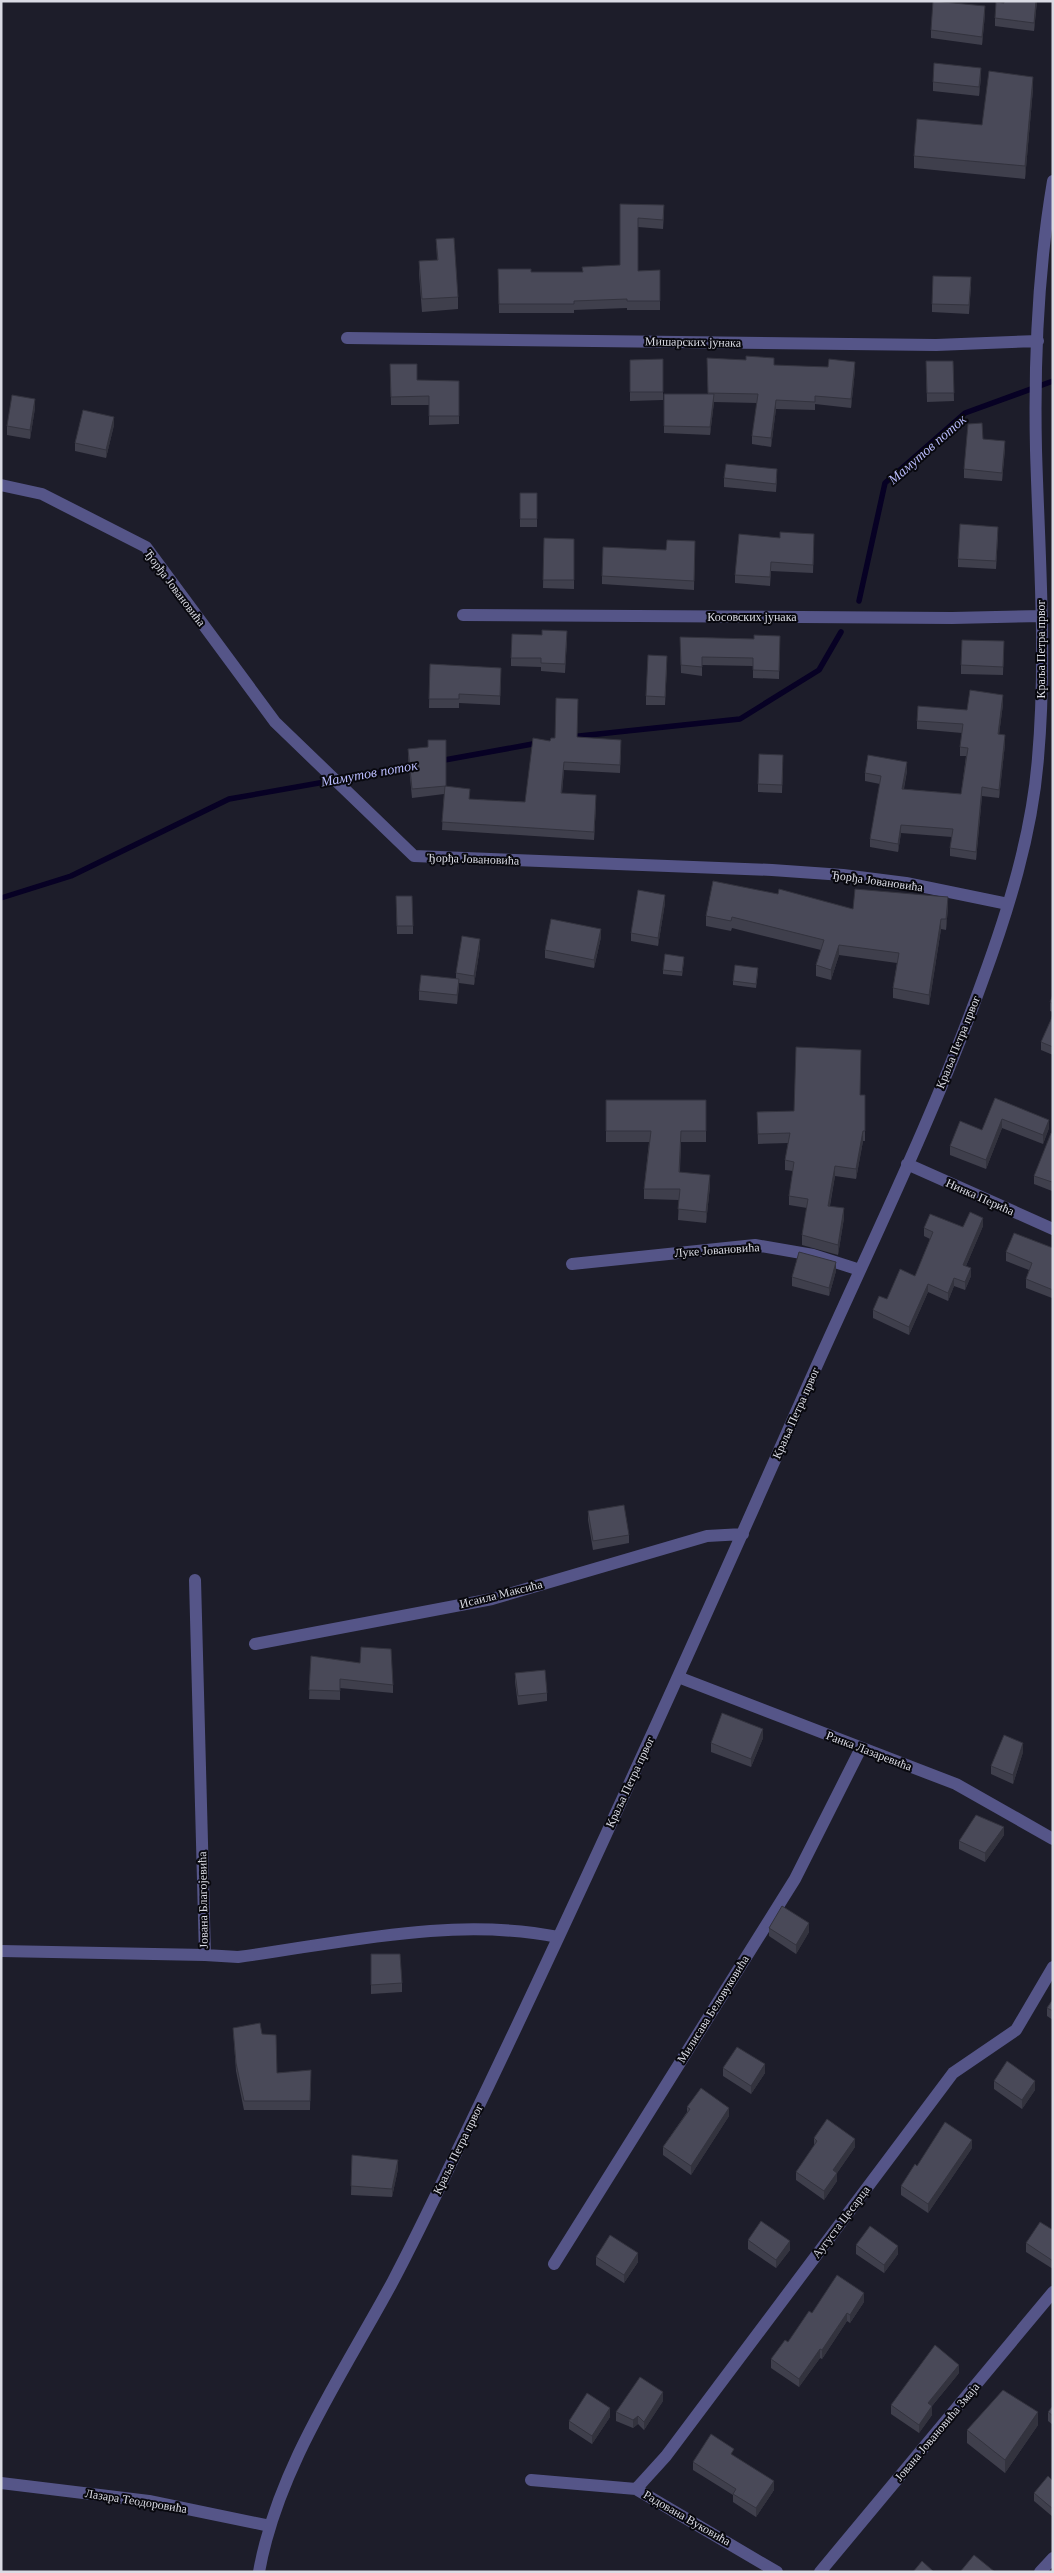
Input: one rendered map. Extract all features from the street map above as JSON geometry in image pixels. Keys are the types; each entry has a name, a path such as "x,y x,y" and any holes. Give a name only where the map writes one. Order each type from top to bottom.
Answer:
{"street":[{"name":"Краља Петра првог","path":"259,2572 270,2526 302,2450 442,2183 744,1534 907,1164 969,1017 1008,904 1020,860 1038,761 1042,616 1036,396 1043,246 1053,181"},
{"name":"Мишарских јунака","path":"347,338 936,345 1038,341"},
{"name":"Ђорђа Јовановића","path":"1,485 42,494 146,547 275,722 414,856 772,870 843,875 906,883 1008,904"},
{"name":"Косовских јунака","path":"463,615 952,618 1042,616"},
{"name":"Нинка Перића","path":"907,1164 1053,1229"},
{"name":"Луке Јовановића","path":"572,1264 755,1245 813,1254 860,1270"},
{"name":"Исаила Максића","path":"255,1644 492,1599 707,1536 744,1534"},
{"name":"Јована Благојевића","path":"195,1580 205,1955 238,1957 445,1929 503,1930 558,1937"},
{"name":"Ранка Лазаревића","path":"678,1677 956,1784 1053,1839"},
{"name":"Милисава Беловуковића","path":"554,2264 795,1878 861,1748"},
{"path":"1,1951 205,1955"},
{"name":"Аугуста Цесарца","path":"636,2488 666,2456 953,2073 1016,2030 1053,1967"},
{"name":"Јована Јовановића Змаја","path":"820,2572 1053,2292"},
{"name":"Радована Вуковића","path":"531,2480 636,2488 777,2572"},
{"name":"Лазара Теодоровића","path":"1,2483 149,2501 270,2526"},
{"path":"1040,2572 1053,2558"}],"building":[{"path":"933,1 985,6 982,37 931,30"},
{"path":"1004,1 1036,1 1034,23 995,18 996,2 1004,3"},
{"path":"934,63 981,68 979,87 933,82"},
{"path":"989,71 1033,77 1025,166 914,156 917,119 982,125"},
{"path":"620,204 664,205 663,220 638,218 638,271 660,270 660,301 627,301 627,299 574,301 574,304 499,304 498,269 531,269 531,272 583,272 582,267 620,265"},
{"path":"454,238 458,297 422,299 419,261 438,260 436,239"},
{"path":"933,276 971,277 969,305 932,304"},
{"path":"746,356 774,358 774,365 828,367 829,359 855,362 851,399 815,396 815,402 776,400 771,438 752,436 758,394 708,393 707,358 746,360"},
{"path":"663,359 663,392 630,392 630,360"},
{"path":"926,361 953,361 954,393 927,393"},
{"path":"390,364 417,364 417,380 459,381 459,416 429,416 429,396 391,397"},
{"path":"664,394 714,394 710,427 664,426"},
{"path":"12,395 35,399 30,430 7,426"},
{"path":"83,410 114,417 106,450 75,443"},
{"path":"982,423 983,439 1005,441 1002,473 964,469 968,424"},
{"path":"726,464 777,469 776,484 724,478"},
{"path":"520,493 537,493 537,519 520,519"},
{"path":"960,524 998,527 996,561 958,559"},
{"path":"780,532 814,534 813,565 771,562 770,577 735,575 739,534 780,538"},
{"path":"544,538 574,539 574,580 543,580"},
{"path":"667,540 695,541 694,581 602,576 603,547 666,550"},
{"path":"542,630 567,631 565,664 541,663 541,658 511,658 512,634 542,635"},
{"path":"754,635 780,636 779,671 753,670 753,658 702,657 702,667 681,665 680,637 754,639"},
{"path":"962,640 1004,641 1003,667 961,665"},
{"path":"648,655 667,656 665,697 646,696"},
{"path":"430,664 501,668 500,696 459,694 459,699 429,699"},
{"path":"970,690 1003,695 998,734 1005,735 999,790 982,787 976,852 950,848 953,829 901,825 898,844 870,839 881,776 865,773 868,755 907,762 902,789 961,794 968,748 960,747 963,724 917,721 918,706 967,710"},
{"path":"556,698 578,699 577,737 621,740 620,765 564,762 561,793 596,795 594,832 442,822 445,786 470,789 469,799 525,802 533,738 550,741 551,738 555,738"},
{"path":"428,740 446,740 446,786 412,789 408,749 428,747"},
{"path":"759,754 783,755 782,785 758,784"},
{"path":"713,881 778,894 779,889 853,909 855,889 948,897 946,919 941,919 929,995 893,988 899,953 839,945 831,970 816,965 824,940 732,917 731,921 706,916"},
{"path":"638,890 665,895 658,938 631,933"},
{"path":"396,896 412,896 413,926 397,926"},
{"path":"551,919 601,929 594,960 545,950"},
{"path":"462,936 480,939 474,976 456,973"},
{"path":"665,954 684,957 682,972 663,970"},
{"path":"735,965 758,968 756,984 733,981"},
{"path":"421,975 459,979 457,995 419,991"},
{"path":"1053,1015 1053,1047 1041,1042"},
{"path":"796,1047 861,1050 860,1095 865,1095 865,1131 863,1131 856,1169 835,1166 828,1206 844,1208 838,1245 802,1235 808,1199 789,1196 794,1162 785,1160 790,1133 758,1134 757,1112 794,1111"},
{"path":"995,1098 1049,1120 1043,1135 1002,1119 986,1160 950,1146 960,1121 982,1130"},
{"path":"606,1100 706,1100 706,1131 681,1131 679,1172 710,1175 706,1212 678,1209 680,1189 644,1189 651,1131 606,1131"},
{"path":"1051,1133 1053,1134 1052,1182 1034,1176"},
{"path":"970,1212 983,1218 963,1265 971,1268 965,1282 954,1278 948,1293 928,1284 909,1327 873,1310 879,1296 887,1299 900,1269 915,1276 933,1232 924,1228 930,1214 963,1227"},
{"path":"1014,1233 1053,1248 1053,1290 1026,1279 1032,1263 1006,1252"},
{"path":"799,1252 836,1262 829,1288 792,1277"},
{"path":"624,1505 629,1535 593,1541 588,1511"},
{"path":"361,1647 391,1649 393,1685 340,1679 340,1691 309,1690 311,1656 360,1663"},
{"path":"545,1670 547,1693 518,1696 515,1673"},
{"path":"722,1713 763,1729 751,1759 711,1743"},
{"path":"1004,1735 1023,1743 1013,1775 991,1766"},
{"path":"976,1815 1004,1827 985,1853 959,1841"},
{"path":"782,1906 809,1923 796,1945 769,1928"},
{"path":"371,1954 400,1954 402,1983 371,1985"},
{"path":"1053,1999 1053,2011 1047,2008"},
{"path":"260,2023 262,2034 276,2035 277,2073 311,2070 310,2101 244,2101 236,2063 233,2028"},
{"path":"737,2047 765,2064 751,2086 723,2068"},
{"path":"1007,2061 1035,2081 1022,2100 994,2081"},
{"path":"701,2088 729,2108 691,2166 663,2147 690,2109 687,2107"},
{"path":"827,2119 855,2139 833,2170 837,2173 824,2191 796,2172 817,2141 814,2138"},
{"path":"945,2122 972,2140 928,2204 901,2186 915,2164 917,2166"},
{"path":"352,2155 398,2160 392,2189 351,2186"},
{"path":"761,2221 790,2241 776,2260 748,2240"},
{"path":"1040,2222 1053,2230 1053,2261 1026,2243"},
{"path":"870,2226 898,2246 884,2265 856,2245"},
{"path":"610,2235 638,2253 624,2275 596,2257"},
{"path":"837,2275 864,2293 850,2315 847,2313 822,2350 820,2349 799,2379 771,2359 785,2340 788,2342 809,2311 812,2313"},
{"path":"935,2345 959,2365 928,2403 932,2406 919,2425 891,2405"},
{"path":"640,2377 663,2392 644,2422 638,2416 633,2420 616,2412"},
{"path":"1003,2390 1038,2412 1005,2460 967,2430"},
{"path":"587,2393 610,2408 592,2436 569,2421"},
{"path":"1053,2406 1053,2416 1048,2412"},
{"path":"711,2434 734,2449 731,2454 774,2481 756,2508 733,2494 736,2489 693,2462"},
{"path":"1048,2476 1053,2481 1053,2509 1034,2493"},
{"path":"974,2555 995,2572 960,2572"},
{"path":"922,2561 934,2572 913,2572"}],"waterway":[{"name":"Мамутов поток","path":"859,601 885,483 965,413 1053,381"},
{"name":"Мамутов поток","path":"570,737 740,719 819,670 841,632"},
{"name":"Мамутов поток","path":"439,761 538,743"},
{"name":"Мамутов поток","path":"1,898 71,876 229,799 415,766"}]}
